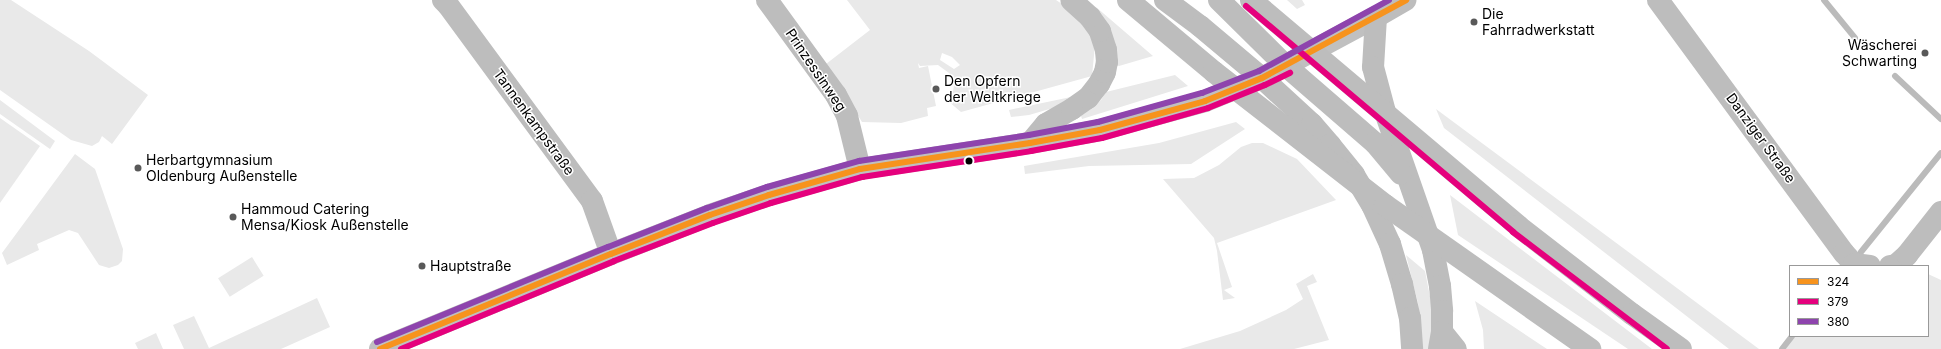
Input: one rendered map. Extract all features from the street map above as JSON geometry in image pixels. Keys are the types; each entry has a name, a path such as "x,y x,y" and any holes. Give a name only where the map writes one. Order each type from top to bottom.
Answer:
{"main road":[{"name":"Tannenkampstraße","path":"443,0 592,201 611,254"},
{"name":"Prinzessinweg","path":"767,0 836,95 847,116 860,169"},
{"path":"1030,143 1046,124 1088,98 1099,84 1105,72 1107,62 1106,50 1100,31 1090,17 1071,0"},
{"path":"1128,0 1226,82 1385,205 1590,349"},
{"path":"1165,0 1200,26 1262,78 1312,124 1354,175 1372,205 1390,244 1410,318 1412,349"},
{"path":"1219,0 1286,66 1375,143 1408,182"},
{"path":"1251,0 1518,226 1632,314 1681,349"},
{"path":"380,349 611,254 710,215 769,195 860,169 1030,143 1100,130 1205,101 1262,78 1286,66 1406,0"},
{"name":"Danziger Straße","path":"1658,0 1844,253 1854,264 1862,265"},
{"path":"1376,17 1373,68 1385,112 1408,182 1433,250 1440,286 1441,340 1456,349"},
{"path":"1898,262 1941,212"}],"shaded area":[{"path":"0,0 11,0 89,51 148,95 112,144 102,136 99,142 92,146 71,140 0,90"},
{"path":"847,0 1056,0 1065,6 1087,29 1095,45 1092,76 961,112 948,101 953,92 954,85 949,73 938,65 920,66 918,63 919,68 928,66 936,106 927,108 928,116 901,123 862,122 826,64 870,30","holes":["942,53 952,57 960,65 954,69 940,60"]},
{"path":"1287,0 1302,0 1305,5 1297,9"},
{"path":"1096,7 1153,56 1119,66 1114,64 1106,24"},
{"path":"1175,75 1188,86 1082,119 1081,116 1101,100 1106,92"},
{"path":"1071,97 1053,108 1029,115 1011,117 1009,110"},
{"path":"0,100 55,141 50,149 0,114"},
{"path":"1436,109 1759,349 1729,349 1444,128"},
{"path":"0,118 40,146 0,203"},
{"path":"1236,122 1245,129 1191,164 1089,166 1025,174 1024,166 1159,143"},
{"path":"1252,143 1263,143 1297,159 1336,200 1217,243 1232,287 1224,290 1235,298 1223,300 1214,238 1163,179 1194,178 1219,165 1241,147"},
{"path":"75,154 95,169 123,249 122,261 118,265 109,268 99,265 78,233 69,230 37,244 39,250 7,265 2,253"},
{"path":"1450,195 1652,349 1628,349 1458,235"},
{"path":"1406,255 1425,271 1432,307 1432,349 1422,349 1418,303"},
{"path":"252,257 264,276 230,297 218,278"},
{"path":"1313,274 1317,282 1307,286 1329,340 1294,349 1180,349 1240,331 1286,310 1303,299 1296,284"},
{"path":"1929,274 1941,280 1941,349 1782,349 1791,337 1929,337"},
{"path":"317,298 330,327 281,349 184,349 173,325 194,316 209,348"},
{"path":"1475,301 1547,349 1484,349 1483,330"},
{"path":"156,333 163,349 138,349 135,343"}],"waterway":[{"path":"1824,0 1855,38"},
{"path":"1895,76 1941,119"},
{"path":"1861,252 1941,153"},
{"path":"1782,349 1791,337"}],"transit line":[{"name":"380","path":"377,342 608,247 707,208 767,187 859,161 1029,135 1098,122 1202,93 1259,71 1389,0"},
{"name":"324","path":"380,349 611,254 710,215 769,195 860,169 1030,143 1100,130 1205,101 1262,78 1406,0"},
{"name":"379","path":"1246,6 1513,232 1667,349"},
{"name":"379","path":"401,349 614,261 713,223 771,203 862,177 1031,151 1102,138 1208,108 1265,85 1290,73"}],"place":[{"name":"Die Fahrradwerkstatt","path":"1474,22"},
{"name":"Wäscherei Schwarting","path":"1925,53"},
{"name":"Den Opfern der Weltkriege","path":"936,89"},
{"name":"Herbartgymnasium Oldenburg Außenstelle","path":"138,168"},
{"name":"Hammoud Catering Mensa/Kiosk Außenstelle","path":"233,217"},
{"name":"Hauptstraße","path":"422,266"}]}
